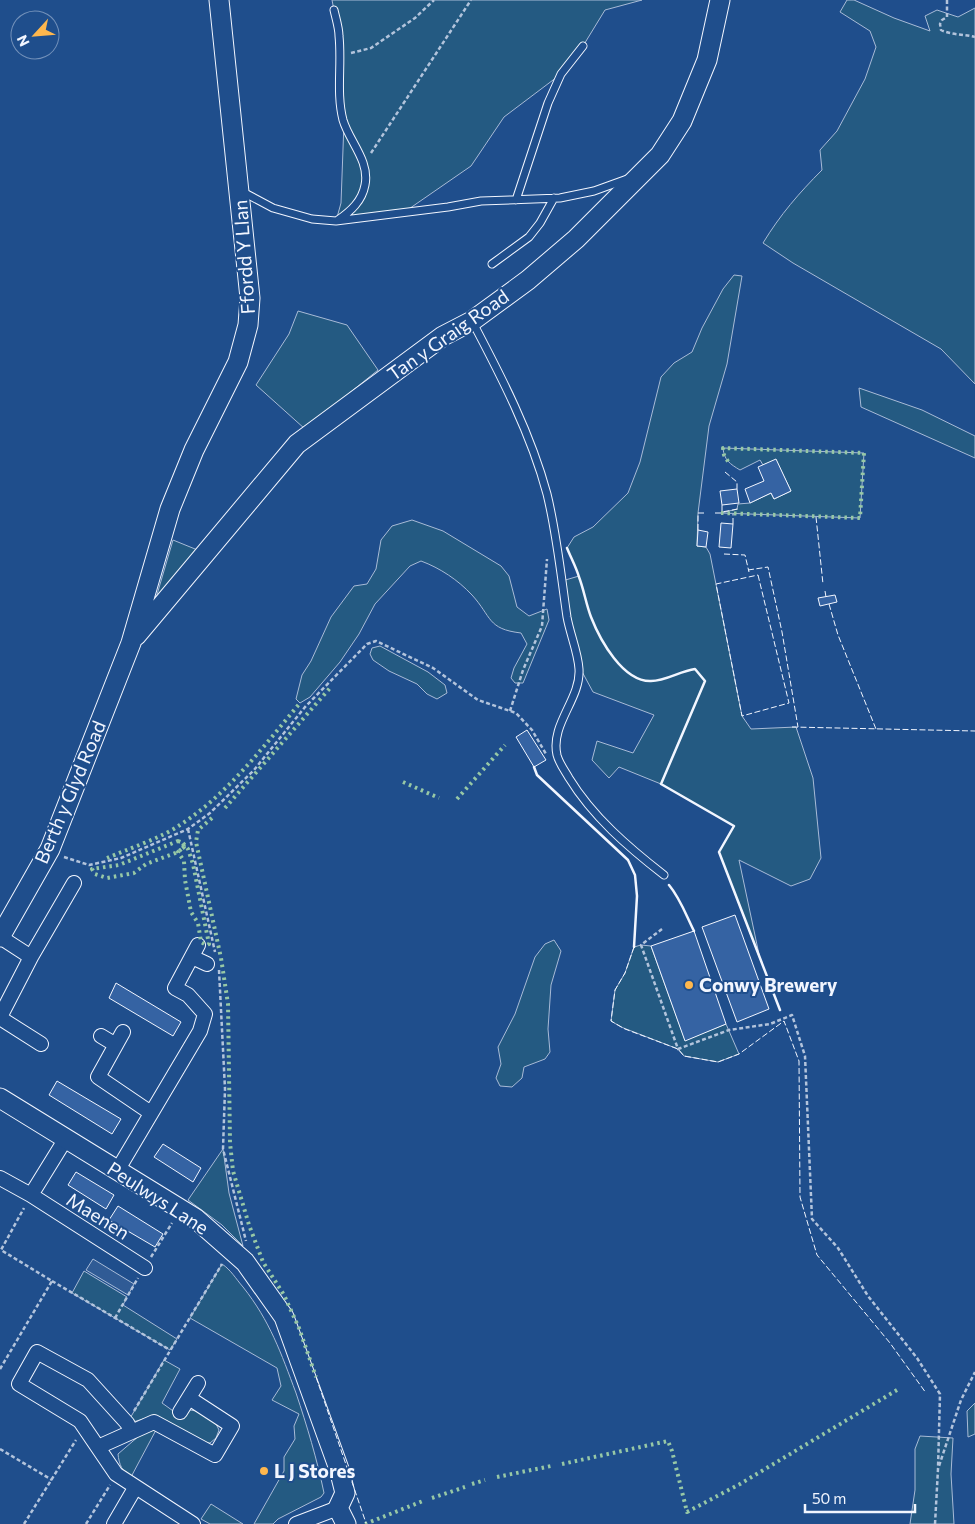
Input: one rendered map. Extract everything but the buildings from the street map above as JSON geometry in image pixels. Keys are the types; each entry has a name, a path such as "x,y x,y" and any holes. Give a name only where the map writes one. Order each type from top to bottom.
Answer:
{"street":[{"name":"Ffordd Y Llan","path":"131,643 170,509 194,450 238,362 248,324 250,298 219,0"},
{"name":"Tan y Graig Road","path":"131,643 296,444 443,336 472,321 528,280 576,239 660,155 682,121 707,60 720,0"},
{"name":"Berth y Glyd Road","path":"0,937 48,852 131,643"},
{"path":"40,1044 0,1017 31,957 74,883"},
{"path":"0,937 31,957"},
{"path":"117,1171 200,1030 205,1014 188,995 175,988 195,951 212,963"},
{"path":"123,1032 98,1077 151,1113"},
{"path":"101,1036 116,1045"},
{"name":"Peulwys Lane","path":"0,1098 239,1247 245,1262 284,1318 339,1469 345,1494 342,1516"},
{"path":"31,1196 65,1140"},
{"name":"Maenen","path":"0,1178 145,1268"},
{"path":"130,1427 88,1380 37,1352 19,1384 80,1421 116,1474 192,1524"},
{"path":"180,1412 198,1383"},
{"path":"98,1447 130,1427 154,1422 215,1455 232,1426 189,1398"},
{"path":"114,1524 135,1488"},
{"path":"296,1524 342,1516"}],"lane":[{"path":"334,10 339,36 339,102 350,138 360,155 366,183 361,199 349,212 336,221"},
{"path":"516,200 548,103 561,74 583,46"},
{"path":"238,189 273,208 312,219 336,221 481,201 554,198 594,191 643,173"},
{"path":"492,264 529,237 540,223 554,198"},
{"path":"472,321 499,373 524,428 546,493 555,531 569,634 579,666 579,679 558,730 557,756 589,808 642,858 664,875"}],"path":[{"path":"339,56 371,48 414,18 434,0"},
{"path":"363,165 471,0"},
{"path":"947,0 947,17 940,24 941,30 949,34 975,37"},
{"path":"510,711 523,670 542,626 548,551 557,550"},
{"path":"48,852 89,865 121,858 188,829 210,813 254,770 305,707 367,644 376,641 433,668 478,700 516,713 532,730 551,761"},
{"path":"188,829 215,952"},
{"path":"662,930 641,945 678,1049 729,1030 770,1024 792,1015 805,1056 812,1219 838,1248 868,1296 917,1358 940,1394 935,1524"},
{"path":"130,1427 170,1350 239,1247 223,1149 225,1089 220,971 212,963"},
{"path":"31,1196 1,1251 170,1350"},
{"path":"0,1369 52,1281"},
{"path":"938,1469 961,1400 975,1372"},
{"path":"24,1524 83,1428"},
{"path":"0,1449 52,1480"},
{"path":"86,1524 116,1474"}],"shaded area":[{"path":"332,0 642,0 605,10 583,46 561,74 504,117 471,166 403,213 336,221 341,203 344,122 339,36"},
{"path":"847,0 854,0 894,18 930,31 925,16 937,10 958,17 975,8 975,384 941,349 793,263 763,243 790,205 822,170 820,150 837,131 865,79 876,47 870,31 840,12"},
{"path":"734,275 742,276 727,364 709,426 698,513 697,546 706,547 710,554 742,716 751,729 796,727 813,778 821,858 810,879 791,886 739,860 760,959 719,852 734,826 661,784 619,767 609,778 592,760 597,741 633,753 654,715 593,692 579,666 562,581 579,576 567,548 574,537 593,527 628,493 640,462 661,377 674,363 692,352 702,328 723,289"},
{"path":"298,311 347,325 378,370 305,429 256,385 289,334"},
{"path":"859,388 922,410 975,436 975,458 861,407"},
{"path":"723,448 864,453 860,518 721,513 737,509 738,504 750,503 771,493 774,499 791,491 776,460 763,465 760,460 740,470 728,461"},
{"path":"412,520 443,531 501,566 509,576 517,607 529,616 547,609 549,620 523,683 515,683 511,678 514,668 527,644 521,633 496,625 461,584 442,571 421,561 410,566 375,604 359,634 340,662 310,697 300,703 296,699 302,675 311,661 331,617 354,586 367,584 376,569 381,540 392,526"},
{"path":"173,540 200,551 156,598"},
{"path":"380,646 428,672 445,685 447,693 437,699 427,694 417,684 389,671 373,660 370,654 372,648"},
{"path":"554,940 561,951 551,985 548,1029 550,1052 545,1059 524,1067 522,1078 512,1087 500,1086 496,1078 501,1064 498,1047 515,1014 535,957 545,944"},
{"path":"641,945 651,946 685,1040 726,1024 739,1054 718,1062 684,1056 678,1049 621,1027 611,1021 615,990 625,973 634,947"},
{"path":"223,1149 229,1193 243,1246 222,1225 188,1200"},
{"path":"93,1259 134,1284 128,1295 86,1270"},
{"path":"222,1264 231,1272 261,1312 274,1338 300,1405 324,1493 321,1497 278,1519 273,1524 254,1524 284,1471 284,1457 295,1439 294,1426 299,1414 272,1400 281,1386 277,1368 190,1318"},
{"path":"84,1271 127,1297 123,1305 177,1339 170,1350 72,1293"},
{"path":"164,1360 180,1369 162,1403 183,1418 190,1410 211,1419 219,1430 216,1438 210,1443 201,1443 153,1416 133,1422 129,1420"},
{"path":"975,1403 975,1434 968,1437 967,1411"},
{"path":"147,1429 156,1430 131,1477 125,1473 118,1454"},
{"path":"920,1436 953,1438 951,1474 954,1524 910,1524 915,1490 915,1449"},
{"path":"211,1504 243,1524 210,1524 201,1519"}],"hedge":[{"path":"721,513 860,518 864,453 723,448 724,455 729,463"},
{"path":"225,808 330,688"},
{"path":"107,858 164,834 197,813 244,769 300,703"},
{"path":"457,799 505,745"},
{"path":"403,782 439,798"},
{"path":"212,818 198,830 196,842 221,958 228,1004 230,1143 233,1171 249,1225 263,1262 284,1295 299,1328 316,1377"},
{"path":"178,841 183,843 184,847 178,852 146,864 134,873 107,878 95,874 92,869 119,865 178,841"},
{"path":"183,843 188,849 193,864 209,944 206,945 201,942 198,923 191,912 185,880 184,861 178,852 184,847 183,843"},
{"path":"562,1464 668,1441 687,1512 740,1484 897,1390"},
{"path":"497,1477 551,1466"},
{"path":"472,1484 485,1480"},
{"path":"432,1498 465,1487"},
{"path":"365,1524 423,1501"}],"fence":[{"path":"725,472 737,482 737,489"},
{"path":"722,505 722,512 738,509"},
{"path":"698,530 698,513 705,513"},
{"path":"715,513 721,513"},
{"path":"733,514 733,524"},
{"path":"816,517 823,584"},
{"path":"724,554 745,555 749,572"},
{"path":"748,570 768,567 782,632 798,727"},
{"path":"758,575 789,703 742,716 716,584 758,575"},
{"path":"825,591 826,597"},
{"path":"829,604 838,635 876,729"},
{"path":"792,727 975,731"},
{"path":"634,947 625,973 615,990 611,1021 625,1029 678,1049 684,1056 718,1062 739,1054 784,1021 799,1061 800,1197 817,1255 890,1343 926,1393"},
{"path":"316,1377 366,1523"}],"wall":[{"path":"567,548 578,573 589,612 600,637 622,667 631,675 651,681 695,669 705,681 661,784 734,826 719,852 780,1010"},
{"path":"534,767 537,775 628,860 635,875 637,896 634,947"},
{"path":"669,885 680,901 694,931"}],"place":[{"name":"Conwy Brewery","path":"689,985"},
{"name":"L J Stores","path":"264,1471"}]}
